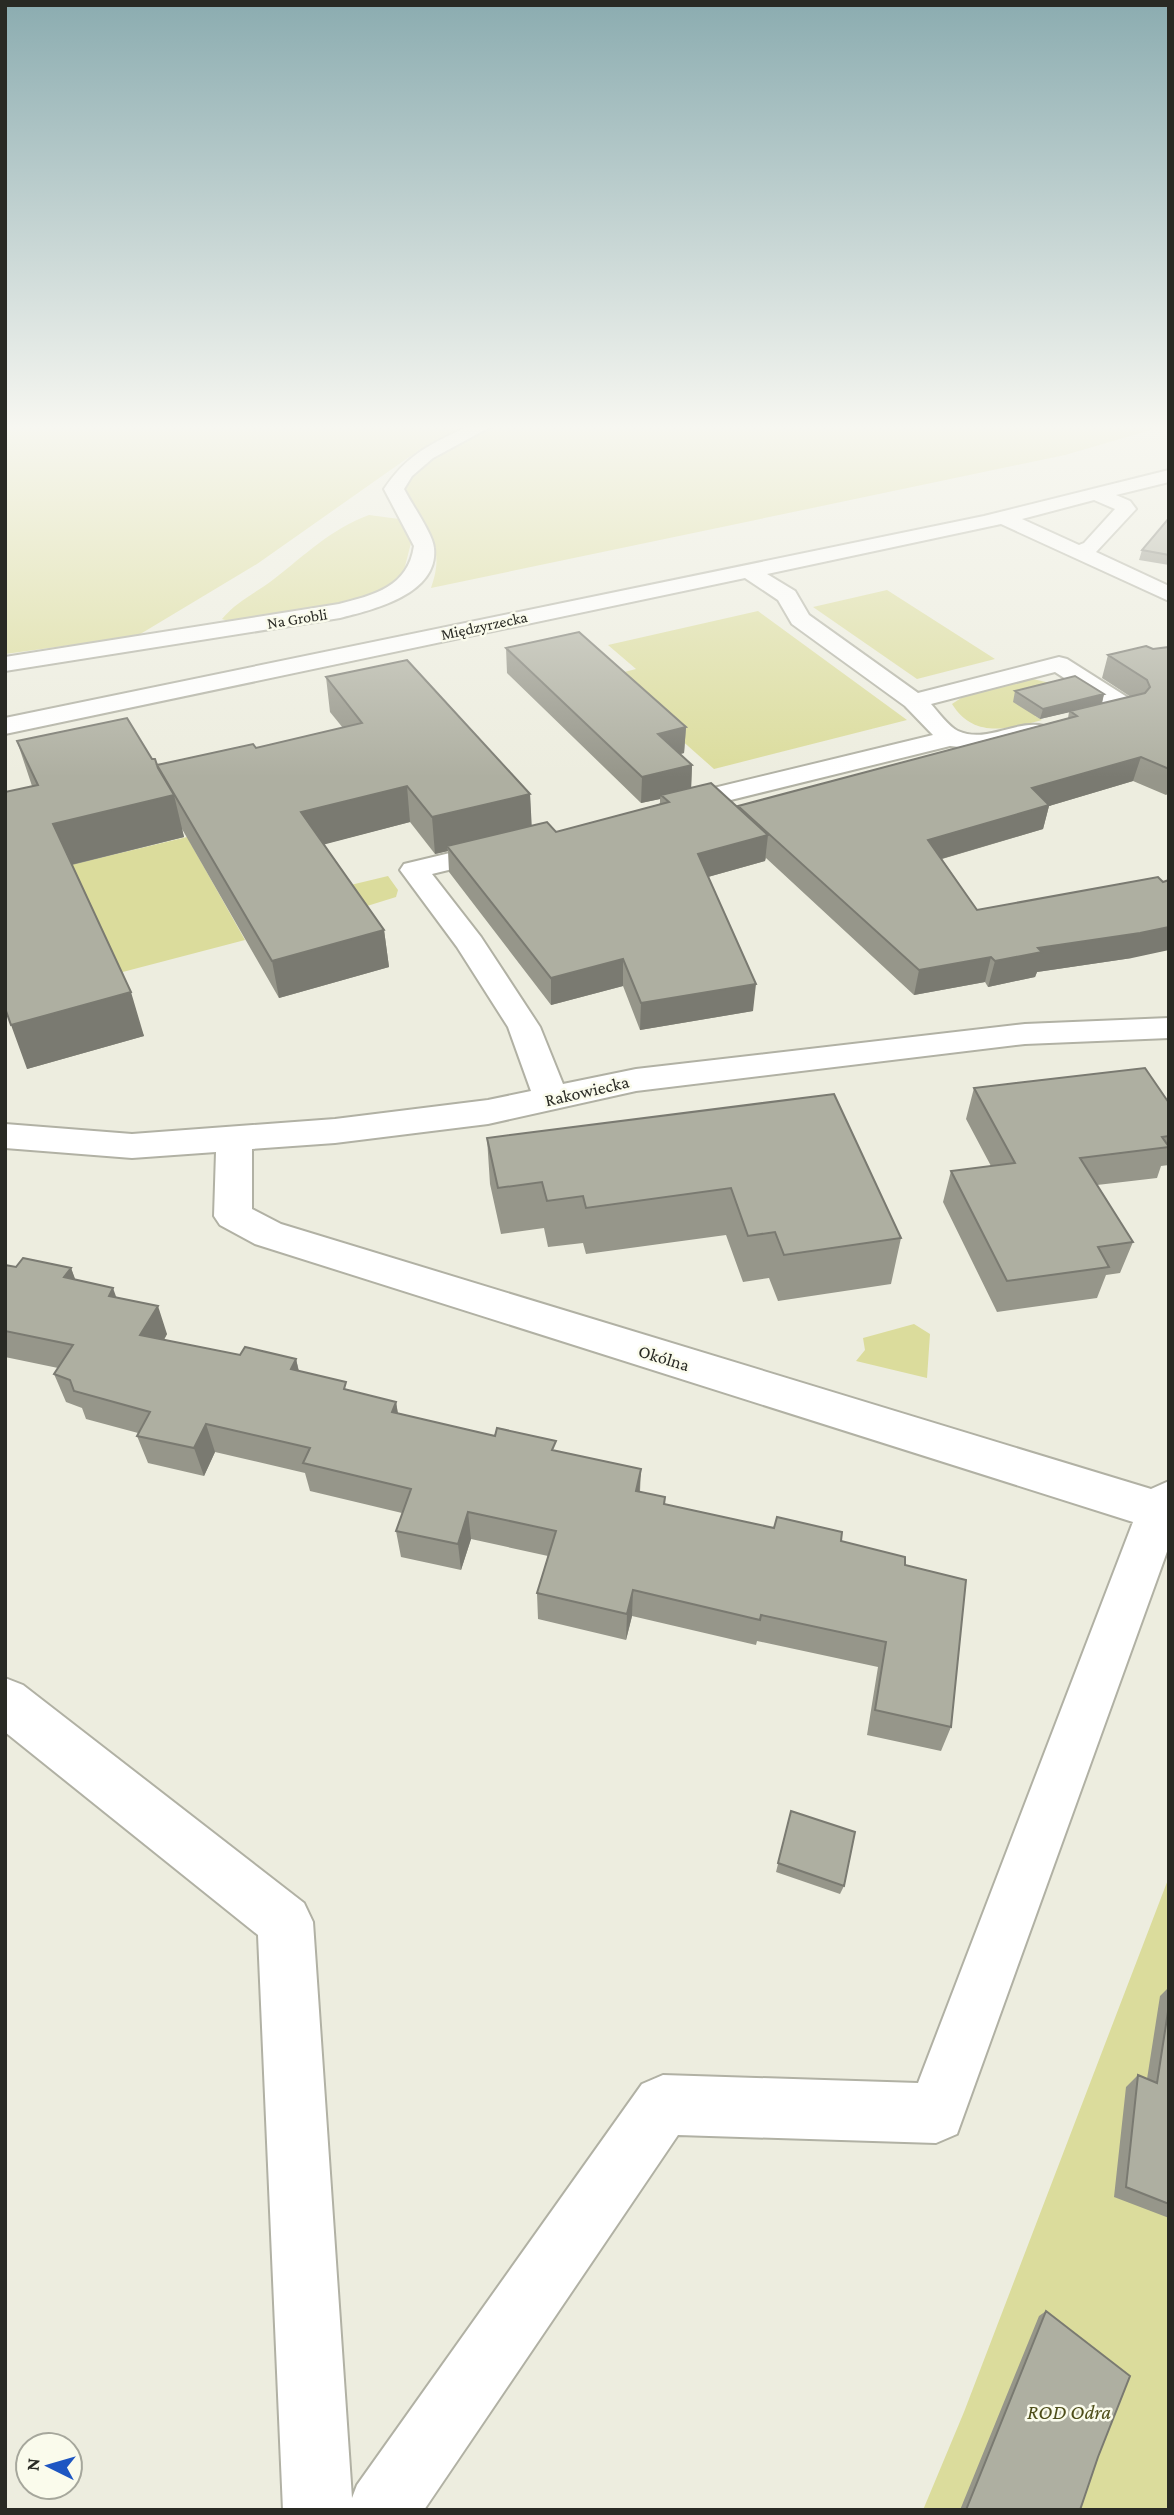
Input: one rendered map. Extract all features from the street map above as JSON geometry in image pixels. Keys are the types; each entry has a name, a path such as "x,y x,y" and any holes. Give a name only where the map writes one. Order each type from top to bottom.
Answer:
{"street":[{"name":"Na Grobli","path":"5,664 329,613 366,604 398,591 415,575 424,554 422,542"},
{"name":"Międzyrzecka","path":"5,726 886,542"},
{"path":"1057,542 1169,594"},
{"path":"1078,552 1095,542"},
{"path":"748,571 787,596 800,619 914,701 950,738"},
{"path":"652,812 950,738 989,742 1129,709 1059,664 914,701"},
{"path":"520,844 414,870 470,944 524,1027 552,1100"},
{"name":"Rakowiecka","path":"5,1136 132,1146 335,1131 488,1112 636,1080 1025,1034 1169,1028"},
{"name":"Okólna","path":"234,1138 233,1216 268,1234 1164,1505"},
{"path":"382,2510 663,2105 936,2113 1164,1505"},
{"path":"5,1701 285,1922 318,2510"}],"green space":[{"path":"5,542 288,542 257,564 137,636 5,654"},
{"path":"320,542 411,543 403,574 392,584 360,602 234,623 222,619 240,602"},
{"path":"433,542 649,542 431,588 436,571"},
{"path":"887,590 995,659 917,679 813,607"},
{"path":"758,611 907,720 714,769 609,676 636,669 608,645"},
{"path":"1033,679 1067,687 1035,716 1042,720 1004,728 981,727 971,723 952,704 964,696"},
{"path":"187,837 245,940 115,974 66,866"},
{"path":"388,876 398,890 396,897 351,911 334,889"},
{"path":"914,1324 930,1334 927,1378 856,1361 865,1350 863,1338"},
{"name":"ROD Odra","path":"1169,1877 1169,2510 923,2510 964,2412"}],"building":[{"path":"1148,542 1169,542 1169,555 1142,550"},
{"path":"579,632 686,727 658,734 692,765 642,777 506,648"},
{"path":"1146,646 1153,649 1169,647 1169,769 1141,757 1032,788 1049,805 928,840 977,910 1158,877 1163,882 1169,880 1169,927 1038,948 1042,952 995,961 991,957 919,970 738,806 1077,716 1070,711 1145,693 1150,687 1147,680 1108,655"},
{"path":"407,660 530,794 432,817 407,786 301,812 384,930 272,961 157,765 253,744 256,748 362,723 326,677"},
{"path":"1075,676 1104,694 1043,709 1015,691"},
{"path":"127,718 152,759 155,759 174,795 53,824 131,992 11,1025 5,1008 5,792 38,785 17,741"},
{"path":"711,783 768,835 698,854 756,984 641,1003 623,959 551,978 447,846 547,822 556,832 669,802 661,795"},
{"path":"1145,1068 1169,1103 1169,1136 1162,1137 1169,1147 1080,1158 1133,1242 1098,1247 1109,1267 1007,1281 951,1171 1015,1163 974,1088"},
{"path":"834,1094 901,1238 784,1255 775,1232 748,1236 731,1188 586,1208 583,1196 547,1201 542,1182 498,1188 487,1138"},
{"path":"23,1258 71,1268 64,1277 113,1288 109,1296 158,1306 140,1335 240,1355 245,1347 296,1359 291,1369 346,1382 344,1389 396,1402 392,1412 495,1436 497,1428 556,1441 552,1450 641,1469 636,1491 665,1497 664,1504 774,1528 777,1517 842,1532 841,1541 905,1557 905,1565 966,1580 951,1727 875,1710 886,1642 761,1615 760,1620 633,1590 627,1614 537,1593 556,1531 468,1512 458,1544 396,1531 411,1489 303,1463 310,1448 206,1424 194,1448 137,1436 150,1412 74,1391 70,1380 54,1374 73,1345 5,1331 5,1265 16,1267"},
{"path":"791,1811 855,1832 844,1886 778,1863"},
{"path":"1169,2005 1169,2204 1126,2187 1138,2075 1157,2083"},
{"path":"1046,2311 1130,2376 1080,2510 966,2510"}]}
